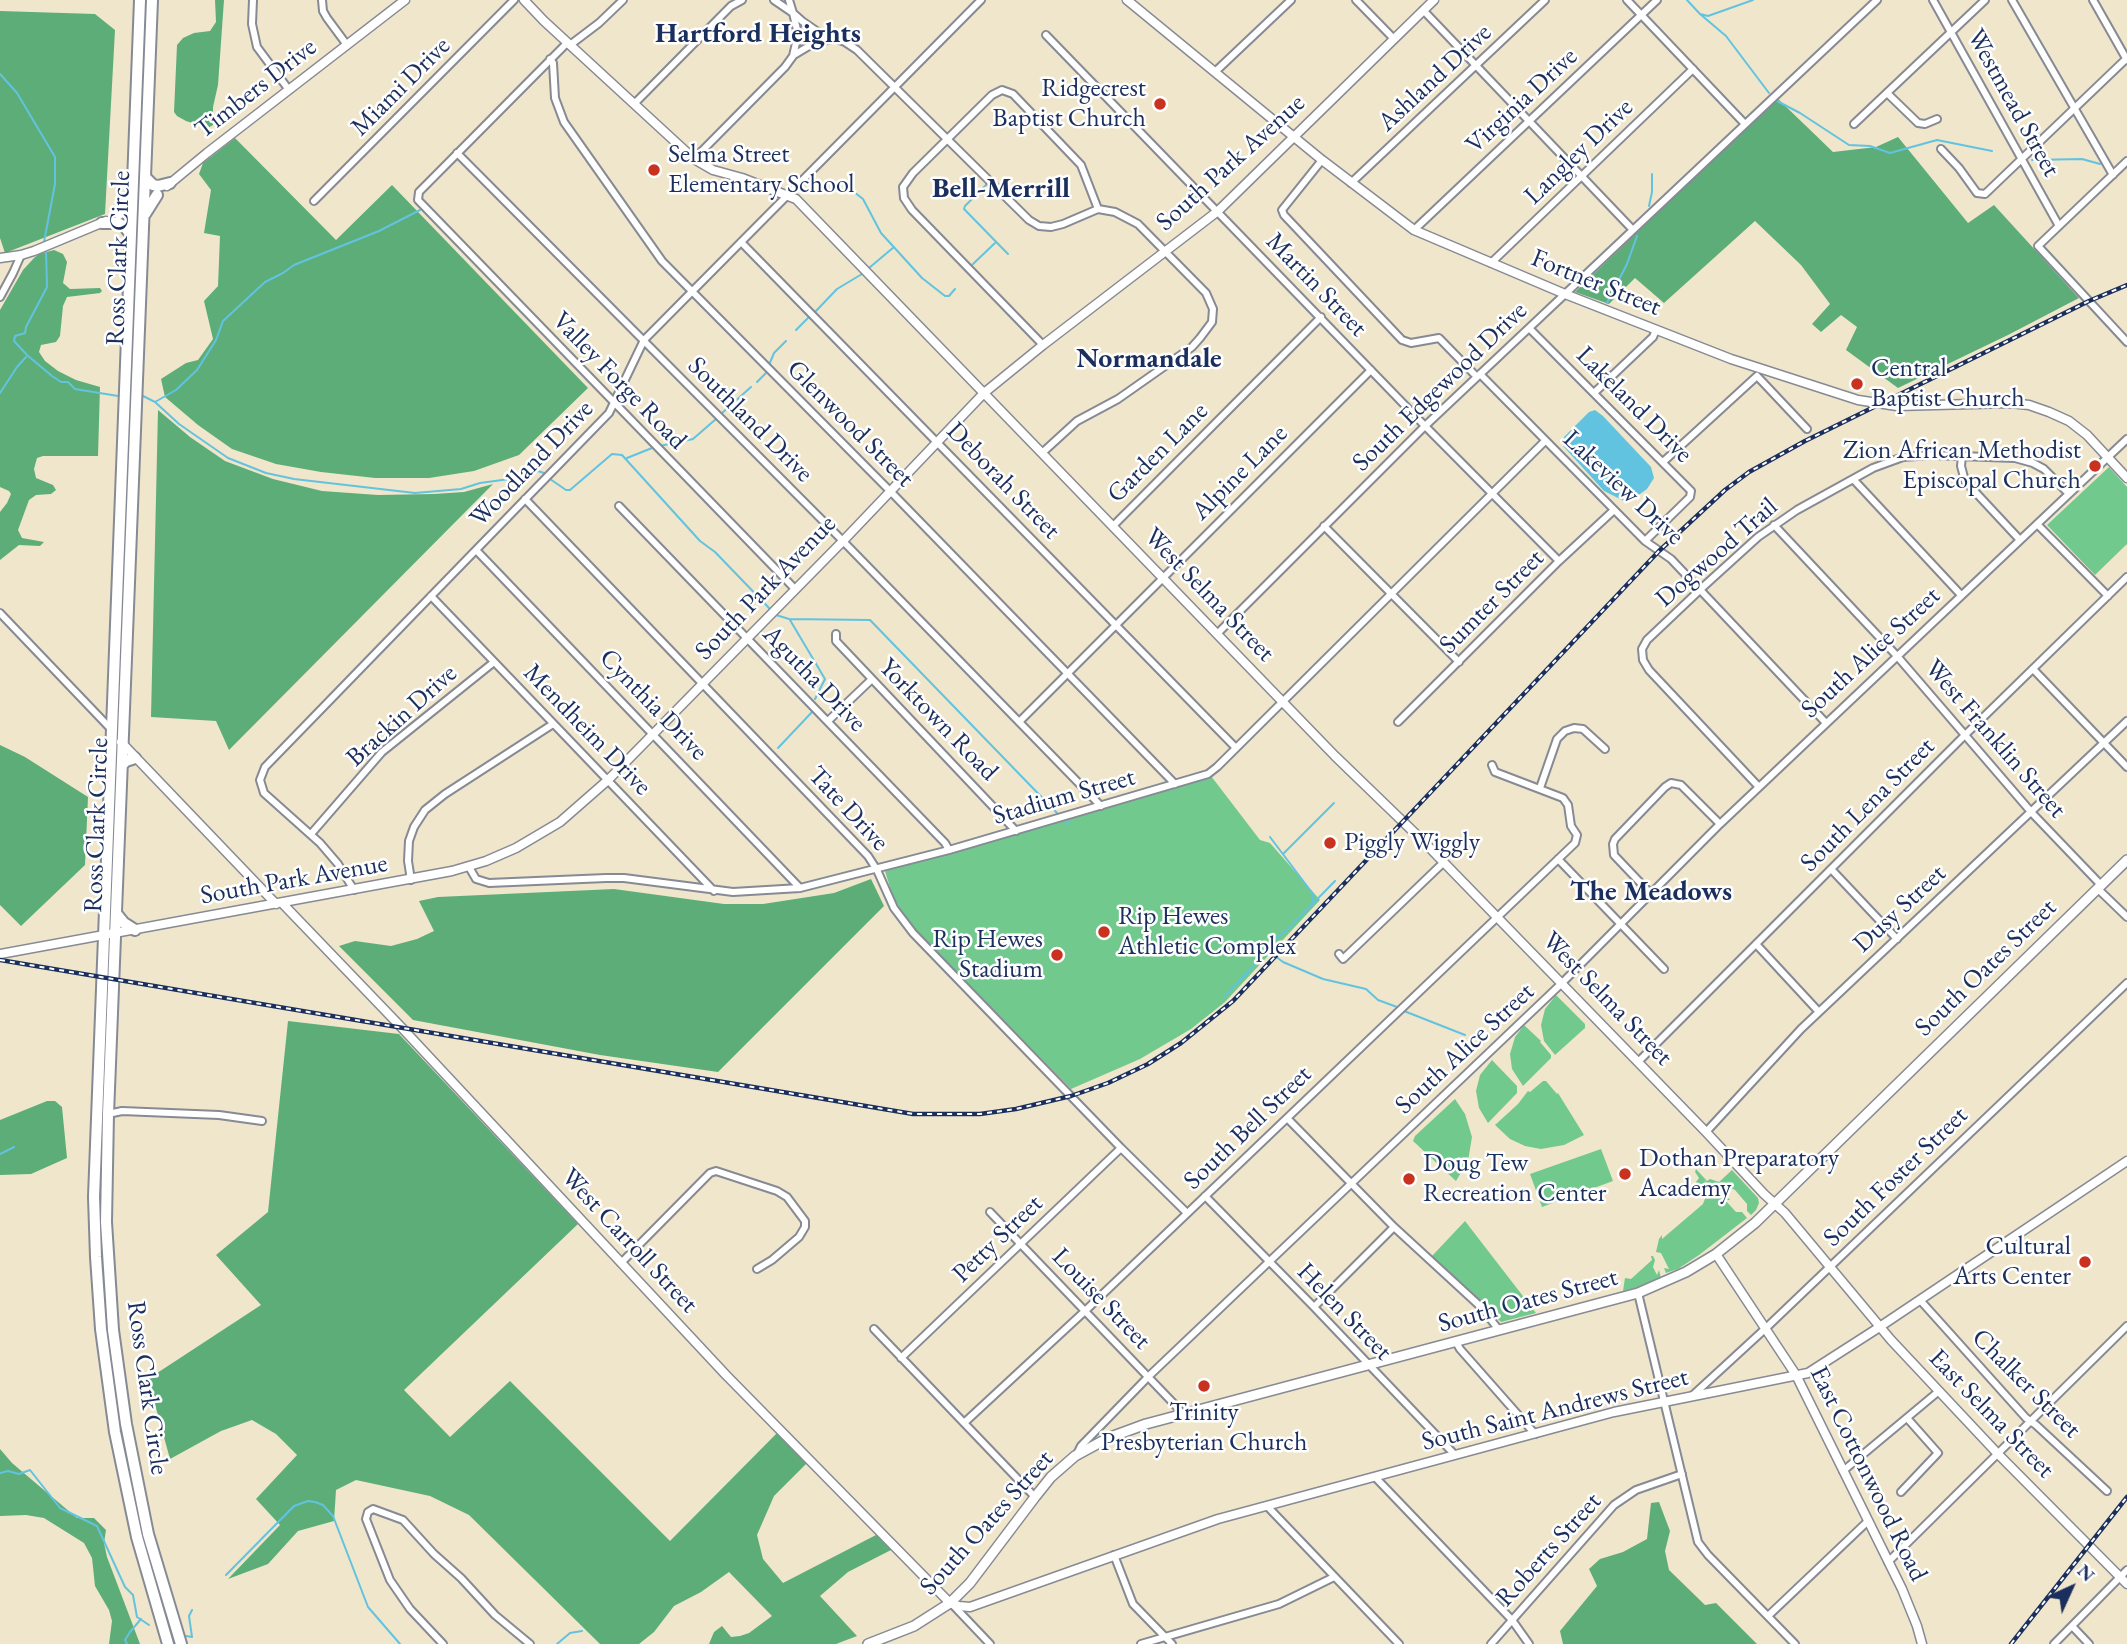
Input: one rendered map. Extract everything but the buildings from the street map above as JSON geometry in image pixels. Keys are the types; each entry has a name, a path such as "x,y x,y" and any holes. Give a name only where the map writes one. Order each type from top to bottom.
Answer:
{"highway":[{"name":"Ross Clark Circle","path":"140,0 146,19 150,60 121,803 112,877 100,1197 107,1382 168,1644"},
{"name":"Ross Clark Circle","path":"109,934 116,914 108,803 138,50 152,0"},
{"path":"138,50 150,60"},
{"path":"145,177 158,186 170,183"},
{"path":"119,215 133,191"},
{"path":"144,216 157,195"},
{"path":"102,223 118,223 131,235"},
{"path":"123,438 130,447 135,448"},
{"path":"119,532 131,532"},
{"path":"122,765 135,758"},
{"path":"108,803 121,803"},
{"path":"116,914 135,930"},
{"name":"Ross Clark Circle","path":"102,1257 134,1498"},
{"path":"107,1382 119,1380"},
{"name":"Ross Clark Circle","path":"155,1581 181,1644"}],"main road":[{"name":"South Oates Street","path":"868,1644 914,1626 950,1603 970,1583 1051,1477 1075,1456 1119,1433 1638,1293 1686,1272 1716,1254 1774,1204 2127,860"}],"street":[{"path":"253,0 252,24 257,47 289,90"},
{"path":"322,0 323,11 347,45"},
{"name":"Timbers Drive","path":"144,199 157,195 405,0"},
{"name":"Miami Drive","path":"314,201 514,0"},
{"name":"West Selma Street","path":"524,0 694,159 713,170 796,199 1282,702 1444,862 1785,1213 1830,1267"},
{"path":"457,153 550,59 599,23 623,0"},
{"path":"635,103 731,6 743,0"},
{"path":"774,0 818,32 845,42 857,50 1033,224 1057,226 1098,209 1115,212 1135,221 1209,298 1213,315 1208,328 1192,347 1128,392 1077,421 1042,453"},
{"path":"694,159 793,56 797,34 789,0"},
{"name":"Woodland Drive","path":"354,890 332,856 264,793 260,785 262,771 609,413 644,340 981,0"},
{"path":"1216,71 1291,0"},
{"path":"1356,0 1394,39"},
{"name":"South Park Avenue","path":"0,954 411,880 469,867 540,835 570,815 608,780 984,393 1218,211 1434,0"},
{"name":"Ashland Drive","path":"1352,183 1545,0"},
{"path":"1627,0 1745,124"},
{"name":"Virginia Drive","path":"1413,230 1657,0"},
{"name":"South Edgewood Drive","path":"1216,634 1478,375 1877,0"},
{"name":"Westmead Street","path":"1933,0 2059,226"},
{"path":"1854,124 1985,0"},
{"path":"2012,0 2113,175"},
{"path":"1941,149 1977,193 1985,194 2127,59 2093,0"},
{"name":"Fortner Street","path":"1133,2 1322,160 1413,230 1758,373 1886,405 2029,405 2069,421 2087,435 2127,478"},
{"path":"1423,10 1633,230"},
{"name":"Martin Street","path":"1046,35 1559,561"},
{"path":"793,56 814,43 834,38"},
{"name":"Glenwood Street","path":"550,59 553,63 553,89 557,106 569,131 656,254 1175,784"},
{"name":"Langley Drive","path":"1491,263 1693,69"},
{"path":"1043,345 912,210 904,198 903,187 908,177 996,92 1002,90 1008,91 1081,165 1098,209"},
{"path":"1888,93 1918,123 1925,124 1937,119"},
{"name":"Valley Forge Road","path":"457,153 419,192 417,198 614,405 795,589"},
{"name":"Southland Drive","path":"457,153 843,541 1101,806"},
{"name":"Lakeview Drive","path":"1322,160 1282,210 1286,218 1402,340 1411,343 1439,338 1646,541 1669,557 1826,723"},
{"path":"2127,161 2038,246 2127,342"},
{"path":"133,191 138,198 144,199"},
{"path":"0,258 21,255 132,209 144,216"},
{"name":"Deborah Street","path":"741,242 1236,748"},
{"path":"0,298 21,255"},
{"name":"Garden Lane","path":"1113,526 1321,317"},
{"name":"Lakeland Drive","path":"1529,328 1690,489 1692,494 1646,541"},
{"path":"1594,393 1653,337 1656,330"},
{"name":"Alpine Lane","path":"1019,722 1371,370"},
{"path":"1662,462 1758,373 1807,429"},
{"name":"South Alice Street","path":"1075,1456 1081,1446 1149,1376 1562,983 1758,786 2127,439"},
{"name":"Stadium Street","path":"469,867 476,879 489,883 615,878 715,891 751,892 800,888 949,850 1211,772 1545,441"},
{"path":"1962,456 1962,474 1970,487 2020,540"},
{"name":"Dogwood Trail","path":"1758,786 1649,670 1643,660 1643,649 1647,640 1700,589 1774,525 1881,464 1903,457 2005,456 2024,460 2044,469 2069,494"},
{"path":"1853,479 1961,595"},
{"name":"Tate Drive","path":"525,499 868,856 906,925 1187,1213"},
{"name":"Agutha Drive","path":"619,506 949,850"},
{"name":"Sumter Street","path":"1398,722 1559,561 1614,510"},
{"path":"2037,524 2108,596"},
{"name":"West Franklin Street","path":"1774,525 1897,656 2032,813 2127,916"},
{"path":"1324,526 1459,662"},
{"name":"Cynthia Drive","path":"476,550 800,888"},
{"name":"South Lena Street","path":"1638,1062 2127,577"},
{"name":"Mendheim Drive","path":"431,596 715,891"},
{"name":"West Carroll Street","path":"0,613 135,758 402,1029 726,1375 950,1603"},
{"name":"Yorktown Road","path":"836,634 836,641 1016,831"},
{"name":"Brackin Drive","path":"311,834 382,752 494,662"},
{"path":"2033,669 2127,767"},
{"path":"828,721 872,679"},
{"name":"Dusy Street","path":"1706,1132 1819,1012 2127,722"},
{"path":"411,880 408,861 410,841 414,827 425,810 445,794 554,724"},
{"path":"1492,765 1495,772 1539,788 1557,739 1565,731 1583,729 1605,749"},
{"path":"1651,894 1616,857 1613,845 1615,839 1665,787 1674,783 1681,785 1720,824"},
{"name":"South Bell Street","path":"964,1423 1575,843 1577,835 1571,826 1566,801 1560,795 1539,788"},
{"path":"1558,859 1664,969"},
{"path":"1339,954 1343,959 1444,862"},
{"path":"1831,869 1897,939"},
{"path":"1756,944 1819,1012"},
{"name":"South Foster Street","path":"1691,1397 2127,983"},
{"path":"102,1114 122,1111 219,1115 262,1121"},
{"path":"1287,1118 1394,1227 1465,1292 1499,1330"},
{"name":"Petty Street","path":"901,1358 1121,1148"},
{"name":"South Saint Andrews Street","path":"950,1603 970,1607 1188,1528 1455,1455 1615,1412 1797,1375 1819,1368 2127,1161"},
{"path":"621,1263 710,1173 716,1171 777,1191 787,1198 805,1220 805,1227 799,1237 757,1269"},
{"name":"Helen Street","path":"1205,1196 1455,1455"},
{"name":"Louise Street","path":"990,1212 1149,1376 1182,1414"},
{"path":"1314,1307 1394,1227"},
{"name":"East Cottonwood Road","path":"1716,1254 1797,1375 1912,1613 1922,1644"},
{"name":"East Selma Street","path":"1830,1267 1881,1327 1998,1454 2127,1584"},
{"path":"1638,1293 1701,1547 1795,1644"},
{"name":"Chalker Street","path":"1920,1300 2031,1421 2107,1491"},
{"path":"1888,1562 2127,1326"},
{"path":"874,1329 1035,1497"},
{"path":"1456,1342 1535,1434"},
{"path":"1843,1471 1939,1391"},
{"path":"1901,1492 1938,1453 1907,1418"},
{"name":"Roberts Street","path":"1491,1644 1614,1505 1636,1490 1682,1474"},
{"path":"1375,1477 1512,1620 1529,1644"},
{"path":"1267,1506 1399,1644"},
{"path":"443,1644 410,1609 390,1580 366,1519 373,1508 403,1520 495,1615 530,1644"},
{"path":"1768,1616 1868,1521"},
{"path":"1114,1555 1133,1604 1172,1644"},
{"path":"2054,1644 2127,1570"},
{"path":"1141,1644 1279,1604 1334,1577"},
{"path":"950,1603 990,1644"},
{"path":"2072,1626 2089,1644"}],"green space":[{"path":"215,0 224,0 213,125 208,128 186,121 174,112 177,45 183,38 194,33 210,31 216,22"},
{"path":"0,11 95,14 115,30 105,214 5,253 0,238"},
{"path":"1777,98 1833,152 1876,147 1898,137 1968,223 1994,205 2079,298 1898,388 1846,350 1857,327 1841,315 1821,332 1812,324 1830,304 1801,265 1755,221 1664,303 1635,278 1609,304 1575,292"},
{"path":"235,138 336,240 392,185 588,388 519,455 474,471 429,478 375,478 276,464 232,449 198,425 165,397 161,379 186,363 198,360 213,339 204,301 218,286 220,236 204,233 211,190 199,174 203,163"},
{"path":"54,250 63,254 67,262 63,283 70,289 100,288 102,291 67,297 63,306 60,336 56,342 41,345 39,352 45,361 58,371 100,387 98,456 37,458 34,469 36,478 53,485 56,490 51,494 36,495 29,500 18,530 22,538 44,542 40,546 19,545 0,560 0,512 11,494 0,487 0,310 23,270 39,254"},
{"path":"158,410 190,437 225,461 273,479 322,491 378,495 434,494 464,492 493,484 229,750 216,721 151,717"},
{"path":"2109,467 2127,487 2127,544 2095,575 2047,525"},
{"path":"0,745 25,757 88,797 85,865 21,926 0,905"},
{"name":"Rip Hewes Athletic Complex","path":"1211,776 1260,840 1270,843 1320,900 1225,1002 1191,1029 1140,1059 1071,1089 909,923 893,897 885,871"},
{"path":"871,879 884,906 718,1072 600,1055 413,1020 339,946 355,941 391,946 434,931 419,901 438,897 614,889 724,904 763,904 834,893"},
{"path":"1556,995 1585,1024 1585,1028 1555,1055 1544,1041 1541,1025 1545,1009"},
{"path":"288,1021 399,1034 578,1224 404,1390 450,1437 510,1381 670,1541 778,1432 807,1463 774,1496 757,1535 763,1559 783,1583 876,1535 891,1550 848,1572 820,1596 857,1636 836,1644 709,1644 714,1632 722,1626 731,1637 740,1636 749,1633 772,1616 729,1572 701,1592 674,1606 654,1632 639,1644 600,1644 469,1515 430,1496 356,1480 336,1490 334,1521 298,1531 268,1564 228,1579 280,1525 256,1499 297,1455 276,1434 252,1420 221,1431 170,1459 148,1379 261,1305 216,1255 268,1212"},
{"path":"1524,1025 1541,1041 1551,1058 1523,1086 1512,1069 1510,1054 1515,1037"},
{"path":"1492,1060 1517,1086 1517,1093 1488,1123 1479,1108 1476,1091 1480,1075"},
{"path":"1543,1081 1558,1093 1584,1135 1564,1145 1541,1149 1510,1139 1495,1125 1528,1091"},
{"path":"1455,1099 1465,1114 1472,1137 1468,1161 1456,1181 1413,1141 1415,1136"},
{"path":"47,1101 55,1101 62,1107 67,1158 31,1174 0,1175 0,1120"},
{"path":"1601,1149 1613,1181 1542,1207 1530,1174"},
{"path":"1696,1169 1707,1181 1710,1179 1719,1182 1732,1170 1758,1198 1756,1210 1751,1215 1747,1211 1747,1204 1735,1190 1725,1185 1715,1183 1712,1188 1701,1191 1708,1184 1704,1179 1707,1184 1695,1195 1690,1190 1699,1178"},
{"path":"1718,1193 1725,1195 1730,1200 1725,1200 1736,1212 1742,1212 1747,1218 1699,1255 1678,1269 1666,1273 1664,1268 1669,1269 1661,1253 1656,1252 1659,1239 1703,1204 1706,1196"},
{"path":"1465,1221 1536,1313 1501,1322 1432,1256"},
{"path":"1651,1256 1655,1260 1653,1267 1657,1275 1659,1270 1661,1278 1623,1291 1625,1278 1631,1279 1652,1260"},
{"path":"0,1449 12,1463 77,1518 94,1518 106,1530 104,1543 107,1557 140,1644 109,1644 112,1621 109,1610 95,1586 92,1558 84,1543 44,1518 26,1515 0,1516"},
{"path":"1659,1502 1670,1531 1665,1551 1669,1570 1705,1605 1716,1603 1757,1644 1563,1644 1560,1631 1597,1586 1589,1569 1600,1559 1623,1552 1647,1539 1651,1503"}],"water":[{"path":"1595,410 1651,467 1654,478 1647,489 1636,497 1624,501 1604,491 1563,446 1564,437 1589,412"}],"waterway":[{"path":"1687,0 1700,14 1708,16 1753,0"},
{"path":"1700,14 1726,36 1769,93"},
{"path":"0,74 17,93 55,157 55,184 44,242"},
{"path":"1777,101 1849,145 1870,146 1890,153 1937,140 1992,151"},
{"path":"2032,160 2082,159 2100,164"},
{"path":"1649,206 1652,174"},
{"path":"987,184 964,209 1008,254"},
{"path":"854,192 863,199 881,233 922,278 945,296 949,296 955,289"},
{"path":"155,402 176,390 197,370 216,340 223,321 265,282 294,265 379,231 420,210"},
{"path":"1607,303 1627,264 1637,236"},
{"path":"972,265 995,243"},
{"path":"869,268 894,247"},
{"path":"46,251 47,287 25,333 15,336 14,341 61,382 68,382 75,389 118,396"},
{"path":"815,312 837,289 862,274"},
{"path":"796,330 809,317"},
{"path":"769,365 774,353 786,341"},
{"path":"0,393 26,357"},
{"path":"757,382 766,373"},
{"path":"722,413 751,387"},
{"path":"143,396 155,402 179,424 228,458 266,473 294,479 415,493 461,489 538,471 544,473"},
{"path":"660,446 693,439 716,419"},
{"path":"627,458 652,448"},
{"path":"550,479 570,490 612,454 622,455 700,541 715,552 769,608"},
{"path":"776,615 789,619 870,620 1058,814"},
{"path":"790,620 825,679 815,699"},
{"path":"778,748 813,711"},
{"path":"1283,854 1334,803"},
{"path":"1065,821 1069,824"},
{"path":"1270,837 1313,894 1313,902"},
{"path":"1225,996 1273,940 1287,930 1335,881"},
{"path":"1271,953 1283,962 1323,979 1366,989 1378,1000 1397,1007"},
{"path":"1404,1011 1465,1035"},
{"path":"0,1154 14,1147"},
{"path":"0,1473 8,1471 19,1474 30,1470 60,1508 97,1526 125,1587 133,1595 137,1617 149,1625"},
{"path":"226,1575 294,1506 308,1501 323,1505 333,1516 368,1607 400,1644"},
{"path":"186,1636 192,1637 189,1616 192,1610"},
{"path":"127,1644 125,1640 141,1619"},
{"path":"557,1644 570,1633 582,1631"}],"railway":[{"path":"0,960 913,1114 980,1114 1071,1096 1108,1083 1148,1064 1181,1043 1233,1001 1659,551 1725,490 1749,472 1805,441 2089,301 2127,285"},
{"path":"2011,1644 2127,1497"}],"place":[{"name":"Ridgecrest Baptist Church","path":"1160,104"},
{"name":"Selma Street Elementary School","path":"654,170"},
{"name":"Central Baptist Church","path":"1857,384"},
{"name":"Zion African Methodist Episcopal Church","path":"2095,466"},
{"name":"Piggly Wiggly","path":"1330,843"},
{"name":"Rip Hewes Athletic Complex","path":"1104,932"},
{"name":"Rip Hewes Stadium","path":"1057,955"},
{"name":"Dothan Preparatory Academy","path":"1625,1174"},
{"name":"Doug Tew Recreation Center","path":"1409,1179"},
{"name":"Cultural Arts Center","path":"2085,1262"},
{"name":"Trinity Presbyterian Church","path":"1204,1386"}],"district":[{"name":"Hartford Heights","path":"758,34"},
{"name":"Bell-Merrill","path":"1001,189"},
{"name":"Normandale","path":"1149,359"},
{"name":"The Meadows","path":"1651,892"}]}
